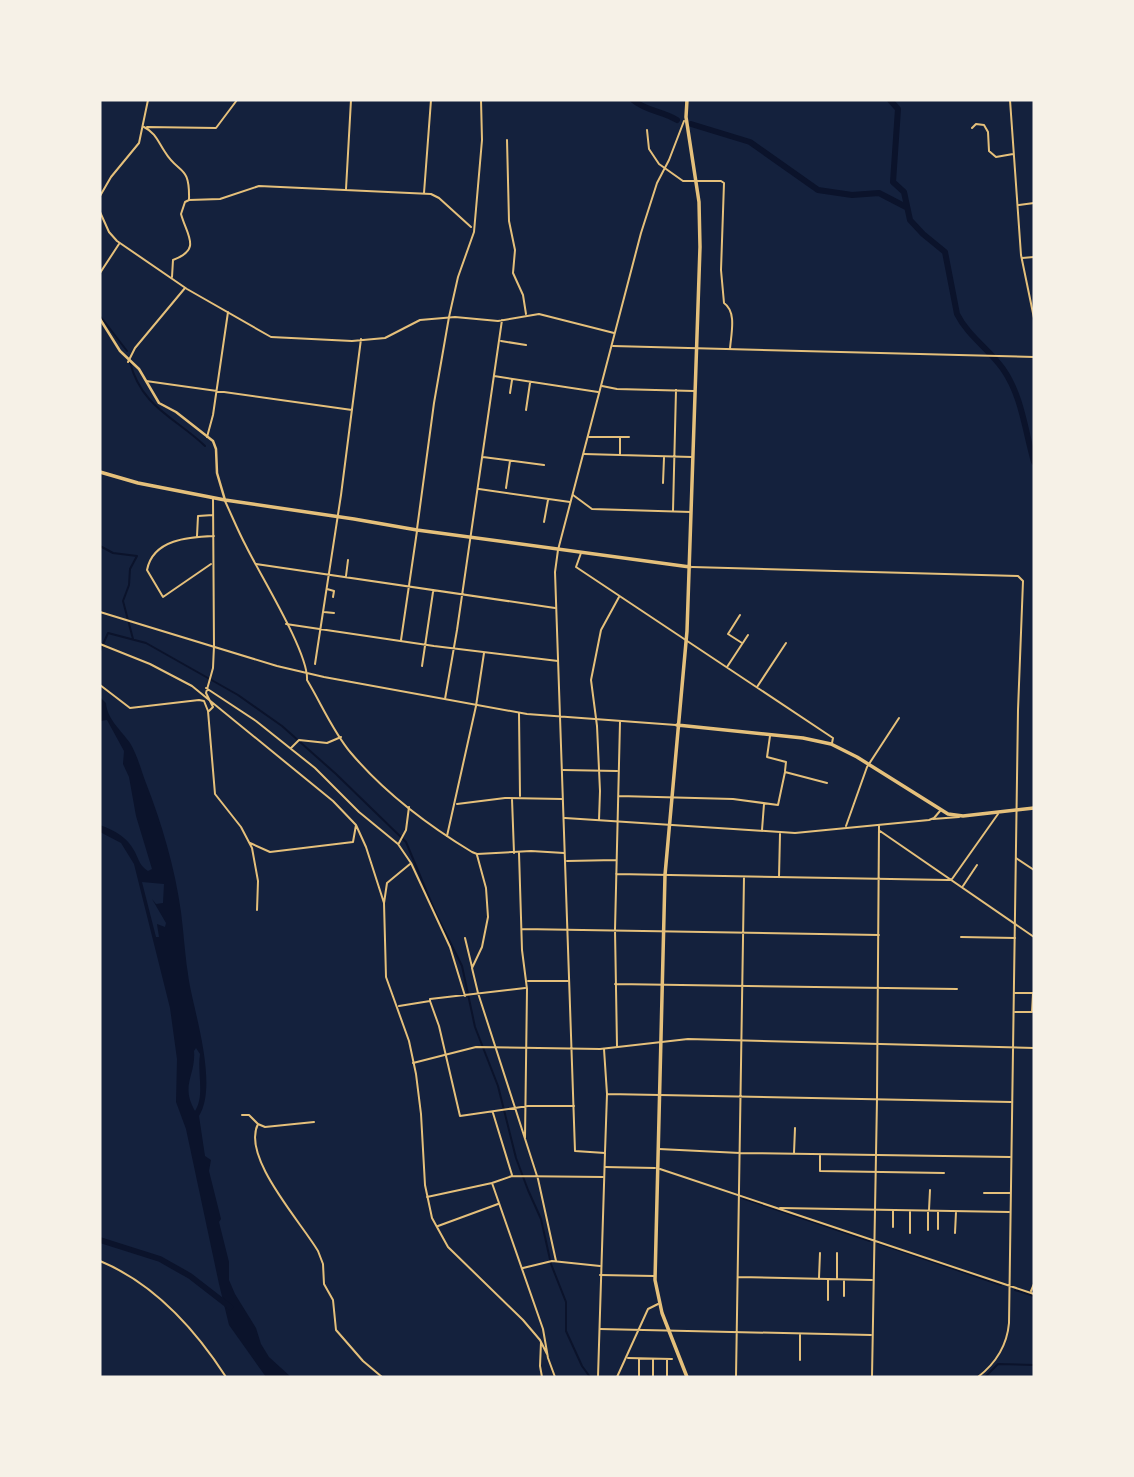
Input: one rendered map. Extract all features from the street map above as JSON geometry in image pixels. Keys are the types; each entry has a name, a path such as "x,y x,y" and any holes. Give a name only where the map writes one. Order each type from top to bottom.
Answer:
{"highway":[{"path":"687,100 686,117 699,202 700,247 686,641 665,876 655,1276 659,1304 687,1377"},
{"path":"100,472 138,483 225,500 470,538 690,567"},
{"path":"677,725 831,744 869,764 940,811 963,816 1034,808"}],"main road":[{"path":"100,319 159,403 176,412 213,441 217,473 225,500"}],"street":[{"path":"100,196 111,177 136,149 144,127 148,100"},
{"path":"144,127 216,128 237,100"},
{"path":"346,190 351,100"},
{"path":"424,194 430,100"},
{"path":"401,641 432,416 449,317 458,277 474,232 482,140 481,100"},
{"path":"1010,100 1021,258 1034,304 1034,318"},
{"path":"606,1153 575,1151 555,572 558,550 641,233 686,117"},
{"path":"972,128 976,124 987,128 989,151 996,157 1014,154"},
{"path":"144,127 155,135 167,155 184,171 189,184 189,200"},
{"path":"647,130 649,149 665,169 682,181 724,183 721,270 724,303 729,306 732,314 730,350"},
{"path":"507,140 509,221 515,250 513,273 523,295 526,315"},
{"path":"172,278 173,260 185,256 190,246 189,232 181,214 185,202 220,199 259,186 436,195 471,227"},
{"path":"1018,205 1034,203"},
{"path":"100,212 109,232 120,243 185,288 271,337 352,341 385,338 415,321 449,317 498,321 526,315 550,316 615,333"},
{"path":"100,273 120,243"},
{"path":"1021,258 1034,257"},
{"path":"129,360 135,348 185,288"},
{"path":"207,437 217,391 228,311"},
{"path":"445,700 502,319"},
{"path":"315,664 361,339"},
{"path":"500,341 526,345"},
{"path":"612,346 1034,357"},
{"path":"494,376 599,392"},
{"path":"510,393 512,379"},
{"path":"146,382 353,410"},
{"path":"526,410 530,382"},
{"path":"601,386 617,389 695,391"},
{"path":"673,511 676,390"},
{"path":"588,437 629,438"},
{"path":"620,437 620,455"},
{"path":"583,454 693,457"},
{"path":"482,457 544,465"},
{"path":"663,483 664,457"},
{"path":"506,488 511,460"},
{"path":"478,488 571,503"},
{"path":"573,495 592,509 692,512"},
{"path":"208,711 213,707 206,697 206,688 213,668 214,646 213,498"},
{"path":"544,522 548,499"},
{"path":"225,500 307,668 307,680 341,737 361,764 409,807 447,836 477,854 565,853"},
{"path":"197,537 198,516 214,515"},
{"path":"212,564 163,597 147,570 149,561 156,552 177,540 214,536"},
{"path":"581,553 576,567 833,738 831,744"},
{"path":"346,577 348,560"},
{"path":"255,564 556,608"},
{"path":"690,567 1022,578 1007,1337 995,1361 978,1377"},
{"path":"326,589 334,591 333,597"},
{"path":"422,666 433,591"},
{"path":"599,820 596,719 591,687 599,634 620,596"},
{"path":"100,612 307,674 519,713 677,725"},
{"path":"323,612 334,613"},
{"path":"740,615 729,634 743,644"},
{"path":"286,624 558,662"},
{"path":"727,668 748,635"},
{"path":"757,688 786,643"},
{"path":"100,644 176,676 206,697 333,801 356,825 366,847 383,903"},
{"path":"447,836 476,706 484,652"},
{"path":"100,685 130,708 199,699 204,701 208,711 215,794 231,813 249,843 257,870 257,910"},
{"path":"206,688 256,721 315,768 359,812 399,842 450,947 466,996"},
{"path":"519,713 520,797"},
{"path":"846,828 869,764 900,718"},
{"path":"617,1047 615,930 620,721"},
{"path":"618,796 733,799 778,805 786,762 767,757 770,735"},
{"path":"290,749 299,740 327,743 341,737"},
{"path":"562,770 618,771"},
{"path":"785,772 827,783"},
{"path":"455,803 520,797 564,799"},
{"path":"512,798 514,853"},
{"path":"762,831 765,803"},
{"path":"399,842 403,837 409,807"},
{"path":"929,820 940,811"},
{"path":"952,879 1000,812"},
{"path":"564,818 780,833 963,816"},
{"path":"249,843 270,852 353,842 356,825"},
{"path":"872,1377 880,935 879,825"},
{"path":"880,831 1034,937"},
{"path":"779,878 780,833"},
{"path":"519,853 527,988 525,1139"},
{"path":"472,968 482,947 488,917 486,888 477,854"},
{"path":"1016,858 1034,870"},
{"path":"565,861 616,860"},
{"path":"411,863 387,883 383,903 385,968 413,1063 421,1114 426,1197 436,1227 457,1257 523,1320 541,1341 556,1377"},
{"path":"962,886 977,865"},
{"path":"617,874 952,879"},
{"path":"736,1377 744,877"},
{"path":"522,929 880,935"},
{"path":"961,937 1015,938"},
{"path":"465,938 478,993 537,1176 556,1261"},
{"path":"526,981 569,981"},
{"path":"615,984 957,989"},
{"path":"398,1006 430,1002 430,999 527,988"},
{"path":"1014,993 1034,993 1032,1012 1014,1012"},
{"path":"430,1002 439,1026 460,1116 525,1106 574,1106"},
{"path":"413,1063 476,1047 604,1048 660,1041 741,1040 1034,1048"},
{"path":"598,1377 603,1177 606,1153 607,1094 604,1048"},
{"path":"607,1094 1012,1102"},
{"path":"492,1111 512,1176"},
{"path":"242,1115 249,1115 258,1124 269,1127 314,1122"},
{"path":"258,1124 255,1136 262,1168 321,1258 324,1284 332,1300 336,1330 363,1361 382,1377"},
{"path":"794,1154 795,1128"},
{"path":"659,1149 740,1153 1011,1157"},
{"path":"820,1154 820,1171 944,1172"},
{"path":"604,1167 659,1169 1032,1293 1034,1284"},
{"path":"426,1197 492,1184 519,1175 603,1177"},
{"path":"492,1184 542,1329 547,1354"},
{"path":"928,1230 930,1190"},
{"path":"984,1193 1010,1194"},
{"path":"436,1227 499,1204"},
{"path":"780,1208 1010,1212"},
{"path":"893,1209 893,1227"},
{"path":"910,1210 910,1233"},
{"path":"937,1229 938,1210"},
{"path":"955,1233 956,1210"},
{"path":"819,1279 820,1253"},
{"path":"837,1253 837,1279"},
{"path":"100,1261 125,1272 169,1306 213,1357 226,1377"},
{"path":"522,1269 538,1263 556,1261 601,1266"},
{"path":"600,1275 655,1276"},
{"path":"737,1277 873,1280"},
{"path":"828,1279 828,1300"},
{"path":"844,1296 845,1279"},
{"path":"617,1377 648,1309 659,1304"},
{"path":"599,1329 872,1335"},
{"path":"800,1333 800,1360"},
{"path":"541,1341 542,1377"},
{"path":"626,1358 672,1359"},
{"path":"639,1358 639,1377"},
{"path":"653,1359 653,1377"},
{"path":"667,1359 667,1377"}],"water":[{"path":"100,697 135,752 172,863 189,981 206,1069 204,1103 199,1116 205,1156 211,1160 209,1171 229,1262 229,1280 269,1357 291,1377 266,1377 229,1325 186,1129 176,1102 177,1059 170,1008 134,864 121,843 100,832 100,825 120,835 132,847 143,867 148,871 152,869 136,816 129,777 123,764 124,751 107,720 100,721","holes":["142,882 164,884 163,903 156,904 152,899 166,923 165,927 157,924 159,937 156,937","196,1048 200,1054 200,1098 195,1111 189,1087"]}],"waterway":[{"path":"633,100 677,120"},
{"path":"890,100 898,109 893,182 904,192 910,220 945,252 957,314 1009,379 1019,402 1034,462"},
{"path":"691,124 750,142 818,190 852,195 879,193 906,207"},
{"path":"100,316 127,351"},
{"path":"130,362 135,377 151,401 205,446"},
{"path":"100,546 113,553 137,556 130,569 129,585 123,601 133,639"},
{"path":"100,651 108,633 146,643 238,695 282,726 406,842 436,914 462,966 475,1027 498,1086 516,1158 541,1219 551,1264 566,1302 566,1331 590,1377"},
{"path":"742,1198 870,1241"},
{"path":"100,1240 160,1259 190,1276 230,1307"},
{"path":"878,1243 1001,1285"},
{"path":"1015,1290 1034,1296"},
{"path":"985,1377 998,1364 1034,1365"}]}
